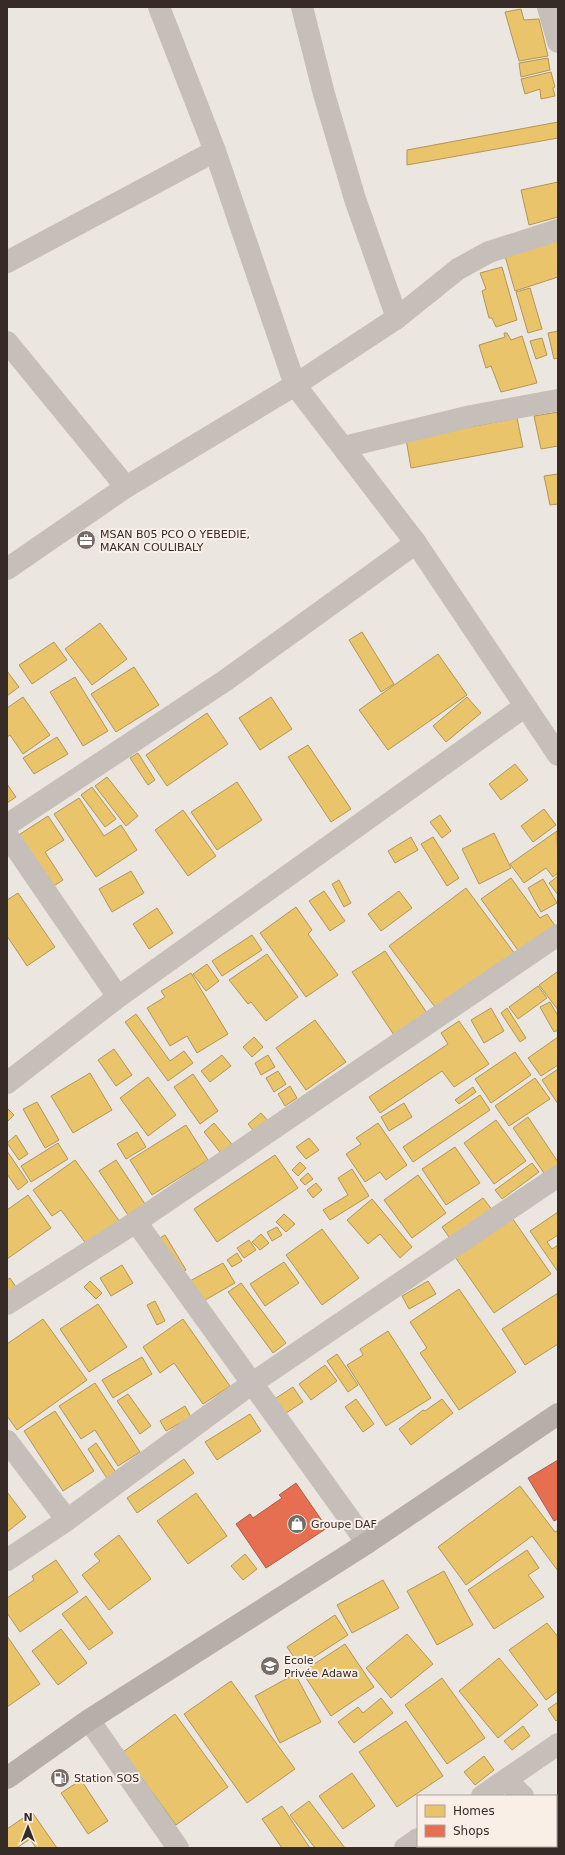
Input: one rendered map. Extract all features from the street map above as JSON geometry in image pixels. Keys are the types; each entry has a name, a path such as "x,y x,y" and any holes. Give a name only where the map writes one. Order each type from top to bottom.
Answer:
{"main road":[{"path":"7,1778 89,1720 367,1543 558,1414"}],"street":[{"path":"159,7 215,151 296,385 416,543 524,707 558,755"},
{"path":"302,7 324,94 353,191 397,318"},
{"path":"548,7 558,42"},
{"path":"7,262 215,151"},
{"path":"7,569 126,487 296,385 397,318 458,269 489,252 558,230"},
{"path":"7,342 126,487"},
{"path":"344,447 471,416 558,400"},
{"path":"7,825 226,680 416,543"},
{"path":"7,1083 118,997 524,707"},
{"path":"7,834 118,997"},
{"path":"7,1304 136,1222 558,935"},
{"path":"7,1560 67,1520 251,1384 558,1176"},
{"path":"136,1222 251,1384 367,1543"},
{"path":"7,1441 67,1520"},
{"path":"89,1720 178,1848"},
{"path":"484,1795 558,1744"},
{"path":"506,1780 522,1795"},
{"path":"405,1848 417,1841"}],"building: Homes":[{"path":"521,9 524,20 539,19 548,56 519,61 505,12"},
{"path":"548,58 550,70 521,77 519,63"},
{"path":"551,72 555,87 553,88 555,96 541,99 540,89 525,94 521,79"},
{"path":"558,122 558,138 407,165 407,150"},
{"path":"558,182 558,217 529,225 521,190"},
{"path":"558,238 558,277 515,291 505,256"},
{"path":"502,267 517,320 496,327 492,318 489,318 482,291 486,289 480,273"},
{"path":"530,288 542,329 528,333 516,292"},
{"path":"558,331 558,358 554,359 548,333"},
{"path":"504,333 507,333 511,340 522,336 537,383 501,392 491,366 486,368 479,345 505,337"},
{"path":"542,338 547,355 536,359 530,341"},
{"path":"558,412 558,446 541,449 534,416"},
{"path":"517,418 523,447 411,468 406,439"},
{"path":"558,474 558,504 550,505 544,476"},
{"path":"100,623 127,659 92,685 65,649"},
{"path":"362,632 394,684 381,692 349,640"},
{"path":"54,642 67,660 32,684 19,665"},
{"path":"438,654 467,695 388,750 359,710"},
{"path":"134,667 159,705 116,732 91,694"},
{"path":"7,671 19,687 7,696"},
{"path":"75,677 108,731 83,746 50,692"},
{"path":"23,697 50,735 23,754 10,735 7,737 7,708"},
{"path":"271,697 292,729 260,750 239,718"},
{"path":"467,697 481,713 446,742 433,726"},
{"path":"207,713 228,744 167,786 146,755"},
{"path":"57,737 68,754 34,774 23,758"},
{"path":"308,745 351,809 331,822 288,757"},
{"path":"138,753 155,780 148,785 130,758"},
{"path":"515,764 528,780 501,800 489,784"},
{"path":"107,777 138,816 126,826 95,786"},
{"path":"237,782 262,820 217,850 191,812"},
{"path":"7,784 16,797 7,803"},
{"path":"92,787 116,819 105,827 81,795"},
{"path":"79,798 104,836 121,825 137,850 96,877 54,814"},
{"path":"544,809 556,825 533,842 521,826"},
{"path":"183,810 216,856 188,876 155,830"},
{"path":"440,815 451,831 442,838 430,822"},
{"path":"48,816 64,840 45,852 63,880 49,889 14,838"},
{"path":"557,831 558,873 553,877 546,868 524,883 510,864"},
{"path":"494,833 511,868 479,884 462,849"},
{"path":"411,837 418,850 395,863 388,851"},
{"path":"433,837 459,878 447,886 421,844"},
{"path":"131,871 144,893 112,912 99,889"},
{"path":"558,876 558,895 549,883"},
{"path":"511,878 540,918 547,914 556,927 520,953 481,899"},
{"path":"543,879 557,903 541,912 528,888"},
{"path":"339,880 351,903 344,907 332,884"},
{"path":"466,888 515,954 438,1011 389,946"},
{"path":"324,891 345,921 330,931 309,901"},
{"path":"399,891 412,908 381,931 368,914"},
{"path":"18,893 55,947 27,966 7,936 7,900"},
{"path":"296,907 312,930 308,934 338,975 306,997 260,933"},
{"path":"157,908 173,933 149,949 133,924"},
{"path":"252,935 262,950 222,976 212,961"},
{"path":"385,951 429,1016 396,1038 352,972"},
{"path":"267,954 298,997 266,1021 251,1002 248,1004 229,980"},
{"path":"207,964 219,981 206,991 193,974"},
{"path":"557,972 558,974 558,1010 539,985"},
{"path":"191,973 228,1034 197,1053 187,1036 170,1046 147,1008 165,997 161,991"},
{"path":"538,986 547,998 518,1019 509,1007"},
{"path":"550,1002 558,1016 558,1030 554,1032 540,1007"},
{"path":"491,1008 504,1031 484,1043 471,1020"},
{"path":"507,1008 526,1038 520,1042 501,1013"},
{"path":"136,1014 170,1061 184,1051 193,1063 168,1081 125,1022"},
{"path":"315,1020 346,1062 306,1090 276,1048"},
{"path":"459,1021 489,1064 454,1087 442,1071 380,1113 369,1097 448,1044 441,1033"},
{"path":"254,1037 263,1047 252,1057 243,1047"},
{"path":"558,1037 558,1065 541,1076 528,1058"},
{"path":"114,1049 132,1075 116,1086 98,1060"},
{"path":"515,1052 531,1075 491,1103 475,1079"},
{"path":"222,1055 231,1066 210,1082 201,1071"},
{"path":"268,1055 275,1067 261,1075 255,1063"},
{"path":"558,1069 558,1104 542,1080"},
{"path":"278,1071 286,1084 274,1092 266,1078"},
{"path":"90,1073 112,1110 73,1133 51,1096"},
{"path":"193,1074 218,1111 200,1124 174,1087"},
{"path":"148,1077 176,1115 148,1136 120,1098"},
{"path":"535,1078 550,1099 509,1126 495,1106"},
{"path":"290,1086 297,1098 285,1106 278,1094"},
{"path":"473,1087 476,1092 459,1104 455,1100"},
{"path":"480,1095 490,1110 413,1162 403,1147"},
{"path":"37,1102 59,1140 45,1148 23,1109"},
{"path":"404,1103 412,1117 389,1131 381,1117"},
{"path":"7,1108 14,1115 7,1122"},
{"path":"261,1113 270,1123 256,1134 248,1124"},
{"path":"528,1117 558,1162 558,1168 546,1176 513,1128"},
{"path":"496,1120 526,1161 494,1184 464,1143"},
{"path":"214,1123 235,1148 224,1157 204,1132"},
{"path":"378,1123 407,1165 386,1180 380,1172 365,1182 346,1154 361,1144 356,1138"},
{"path":"186,1125 208,1160 152,1195 130,1160"},
{"path":"137,1132 146,1147 126,1159 117,1144"},
{"path":"16,1135 28,1154 19,1160 7,1143"},
{"path":"309,1138 319,1150 306,1159 296,1147"},
{"path":"58,1143 68,1159 31,1182 21,1166"},
{"path":"455,1147 480,1183 446,1205 422,1169"},
{"path":"7,1151 28,1182 18,1190 7,1174"},
{"path":"275,1155 298,1188 217,1242 194,1209"},
{"path":"75,1160 120,1222 87,1245 61,1210 52,1216 33,1190"},
{"path":"116,1160 145,1204 128,1215 99,1171"},
{"path":"300,1162 306,1168 298,1176 292,1170"},
{"path":"532,1163 539,1172 502,1199 495,1190"},
{"path":"352,1169 369,1196 330,1220 323,1210 348,1195 338,1178"},
{"path":"308,1173 313,1179 305,1185 300,1180"},
{"path":"418,1175 446,1213 412,1238 384,1200"},
{"path":"316,1183 322,1190 313,1198 307,1190"},
{"path":"28,1195 51,1228 7,1259 7,1210"},
{"path":"483,1198 493,1211 451,1240 442,1227"},
{"path":"372,1199 412,1247 400,1258 380,1234 368,1244 347,1220"},
{"path":"558,1212 558,1235 547,1242 552,1249 558,1245 558,1272 530,1231"},
{"path":"284,1214 295,1224 286,1232 276,1222"},
{"path":"510,1215 551,1274 494,1313 453,1254"},
{"path":"277,1227 282,1235 272,1241 267,1232"},
{"path":"322,1229 359,1278 322,1305 286,1255"},
{"path":"261,1234 269,1243 260,1250 252,1242"},
{"path":"165,1235 186,1270 178,1274 158,1239"},
{"path":"249,1240 256,1250 244,1258 237,1248"},
{"path":"237,1253 242,1261 232,1267 227,1260"},
{"path":"284,1262 299,1283 265,1306 250,1284"},
{"path":"223,1263 235,1283 200,1303 188,1282"},
{"path":"122,1265 133,1283 111,1296 100,1278"},
{"path":"10,1278 16,1287 7,1293 7,1280"},
{"path":"90,1281 102,1293 96,1299 84,1287"},
{"path":"428,1281 436,1294 409,1309 402,1296"},
{"path":"241,1283 286,1343 273,1353 228,1292"},
{"path":"459,1289 516,1372 459,1410 420,1353 427,1348 410,1322"},
{"path":"558,1293 558,1344 525,1365 502,1329"},
{"path":"155,1301 165,1321 157,1325 147,1305"},
{"path":"98,1304 127,1347 89,1372 60,1329"},
{"path":"43,1319 87,1380 17,1430 7,1416 7,1344"},
{"path":"183,1319 230,1386 203,1404 174,1363 160,1373 143,1347"},
{"path":"388,1331 431,1398 386,1426 347,1365 363,1355 360,1349"},
{"path":"337,1354 358,1385 348,1392 327,1361"},
{"path":"142,1357 152,1374 113,1398 102,1380"},
{"path":"325,1365 337,1381 311,1400 299,1384"},
{"path":"95,1383 140,1452 118,1466 95,1430 81,1439 59,1406"},
{"path":"293,1387 303,1402 280,1417 270,1402"},
{"path":"128,1394 151,1426 140,1434 117,1401"},
{"path":"356,1399 374,1424 363,1432 345,1407"},
{"path":"442,1399 453,1413 411,1445 399,1429 423,1410 425,1411"},
{"path":"185,1406 191,1417 166,1431 160,1421"},
{"path":"55,1411 94,1471 63,1491 24,1431"},
{"path":"250,1414 261,1431 217,1460 205,1442"},
{"path":"96,1443 117,1474 108,1480 88,1449"},
{"path":"184,1459 194,1473 137,1513 127,1498"},
{"path":"520,1486 555,1532 558,1530 558,1571 532,1536 466,1585 438,1547"},
{"path":"7,1492 26,1517 7,1532"},
{"path":"196,1493 227,1536 188,1564 157,1521"},
{"path":"119,1535 151,1579 109,1610 82,1575 100,1561 94,1554"},
{"path":"527,1550 539,1568 528,1575 544,1597 494,1629 468,1590"},
{"path":"245,1554 257,1569 243,1580 231,1566"},
{"path":"56,1560 78,1592 20,1632 7,1613 7,1598 34,1580 32,1576"},
{"path":"444,1571 473,1625 437,1645 407,1591"},
{"path":"383,1580 399,1608 352,1633 337,1605"},
{"path":"86,1596 113,1633 89,1650 62,1614"},
{"path":"335,1615 348,1635 300,1666 287,1647"},
{"path":"547,1623 558,1637 558,1691 546,1700 509,1650"},
{"path":"61,1629 87,1663 58,1685 32,1651"},
{"path":"407,1634 433,1664 391,1698 366,1668"},
{"path":"7,1636 40,1684 7,1707"},
{"path":"345,1644 374,1687 331,1716 302,1672"},
{"path":"499,1658 538,1705 498,1738 459,1691"},
{"path":"295,1674 321,1722 280,1743 255,1696"},
{"path":"442,1678 485,1738 447,1764 405,1705"},
{"path":"231,1681 295,1769 247,1803 184,1714"},
{"path":"381,1698 393,1713 354,1743 338,1722 358,1707 363,1713"},
{"path":"558,1702 558,1719 556,1721 548,1709"},
{"path":"175,1714 228,1787 176,1825 123,1752"},
{"path":"406,1721 443,1776 397,1807 359,1752"},
{"path":"523,1726 530,1736 512,1750 504,1741"},
{"path":"484,1756 494,1770 475,1785 464,1772"},
{"path":"352,1773 375,1806 343,1829 319,1796"},
{"path":"81,1780 108,1821 88,1834 61,1793"},
{"path":"558,1794 558,1822 557,1821 556,1795"},
{"path":"309,1801 345,1848 315,1848 290,1815"},
{"path":"282,1806 310,1848 282,1848 262,1819"},
{"path":"32,1812 57,1848 36,1848 30,1839 17,1848 7,1848 7,1829"}],"building: Shops":[{"path":"558,1460 558,1519 554,1521 528,1478"},
{"path":"296,1483 327,1528 266,1568 236,1524 250,1514 253,1518 282,1498 279,1495"}],"place":[{"name":"MSAN B05 PCO O YEBEDIE, MAKAN COULIBALY","path":"86,540"},
{"name":"Groupe DAF","path":"297,1524"},
{"name":"Ecole Privée Adawa","path":"270,1666"},
{"name":"Station SOS","path":"60,1778"}]}
